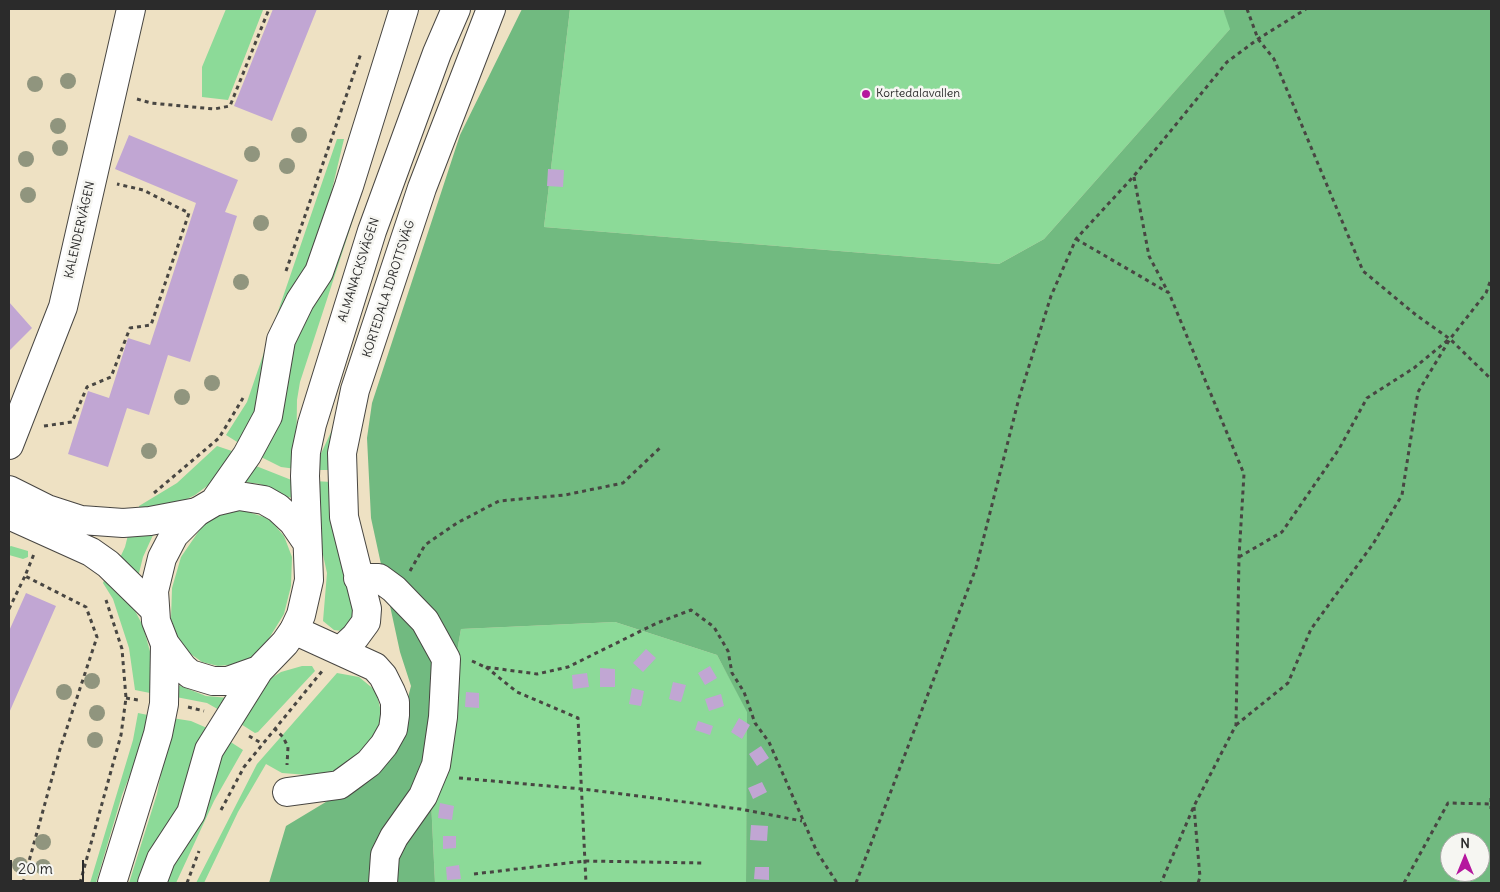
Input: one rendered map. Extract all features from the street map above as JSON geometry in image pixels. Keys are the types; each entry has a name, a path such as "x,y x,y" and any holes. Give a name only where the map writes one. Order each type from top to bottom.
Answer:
{"main road":[{"name":"KALENDERVÄGEN","path":"12,433 63,307 131,9"},
{"name":"ALMANACKSVÄGEN","path":"112,883 138,796 152,760 164,704 165,644 155,610 156,576 162,558 174,536 205,507 247,455 268,416 282,340 300,301 319,272 350,186 404,9"},
{"name":"ALMANACKSVÄGEN","path":"152,883 161,859 191,813 209,750 259,670 274,657 294,630 306,600 309,580 306,541 306,452 312,424 344,314 378,212 437,53 456,9"},
{"name":"KORTEDALA IDROTTSVÄG","path":"341,650 355,638 366,622 367,609 344,517 342,453 353,398 422,188 491,9"},
{"path":"9,490 46,509 81,520 123,523 141,522 205,507 239,496 264,500 285,513 299,529 306,541"},
{"path":"9,515 91,552 108,564 155,610"},
{"path":"358,578 367,576 380,578 398,593 425,621 446,658 443,717 436,765 423,796 394,837 385,855 384,883"},
{"path":"287,792 339,784 369,763 393,729 395,702 383,676 375,667 294,630"},
{"name":"ALMANACKSVÄGEN","path":"165,644 183,668 202,679 228,681 259,670"}],"path":[{"path":"113,89 151,103 214,108 230,106 269,9"},
{"path":"1246,9 1258,39 1274,59 1364,271 1416,315 1450,338 1491,379"},
{"path":"856,883 976,568 1020,398 1051,296 1076,239 1133,177 1227,62 1258,39 1306,9"},
{"path":"283,280 362,51"},
{"path":"1133,177 1149,256 1169,293 1244,474 1239,556 1236,725"},
{"path":"12,433 72,422 87,387 112,376 130,328 151,325 189,213 143,190 92,180"},
{"path":"1076,239 1169,293"},
{"path":"1161,883 1194,806 1236,725 1288,682 1311,629 1372,544 1402,496 1418,392 1450,338 1486,293 1491,279"},
{"path":"1239,556 1282,532 1339,449 1367,398 1414,368 1450,338"},
{"path":"150,496 218,438 229,424 246,390"},
{"path":"398,593 425,545 456,523 499,501 565,496 623,483 662,446"},
{"path":"9,609 38,547"},
{"path":"80,883 121,734 126,698 122,650 116,626 106,600 95,582 108,564"},
{"path":"23,883 60,749 97,638 86,606 25,576"},
{"path":"486,667 537,674 568,667 657,624 691,610 714,627 728,651 732,673 744,692 755,722 769,742 817,852 837,883"},
{"path":"441,647 486,667 517,692 578,718 586,883"},
{"path":"217,817 244,767 261,743 341,650"},
{"path":"126,698 207,711 261,743"},
{"path":"274,728 288,747 287,792"},
{"path":"463,779 582,790 740,809 803,821"},
{"path":"1491,798 1491,809"},
{"path":"1404,883 1448,803 1490,804"},
{"path":"1194,806 1200,877 1198,883"},
{"path":"187,883 204,842"},
{"path":"474,874 585,861 702,863"}],"green space":[{"path":"226,9 263,10 228,100 202,97 202,67"},
{"path":"522,9 570,9 544,227 999,264 1044,239 1230,29 1223,9 1491,9 1491,883 746,883 747,712 717,655 615,622 461,629 431,800 435,883 269,883 286,826 354,785 395,748 411,686 400,652 371,518 367,438 372,403 460,135"},
{"name":"Kortedalavallen","path":"570,9 1223,9 1231,28 1044,239 999,264 544,227"},
{"path":"337,139 344,139 317,253 263,402 242,445 226,435 247,402"},
{"path":"362,192 300,382 297,400 296,469 281,467 257,455 298,327 311,311"},
{"path":"334,429 331,470 316,470 317,462"},
{"path":"217,446 232,451 237,456 211,483 195,495 173,506 139,514 139,506 177,483"},
{"path":"251,464 294,481 295,498 287,497 260,484 245,482 241,479"},
{"path":"313,481 332,482 335,537 354,615 342,631 334,630 323,621 327,573 318,532"},
{"path":"234,511 245,511 264,517 271,521 284,536 292,557 291,586 284,614 263,648 255,656 239,664 218,666 202,662 181,647 171,619 172,588 181,557 203,525 216,516"},
{"path":"151,532 153,535 143,557 138,577 118,562 128,535"},
{"path":"9,547 28,551 28,557 23,559 9,555"},
{"path":"105,578 133,607 143,626 154,666 155,694 135,690 129,648 113,599 103,583"},
{"path":"615,622 717,655 748,712 746,883 435,883 431,800 461,629"},
{"path":"302,666 312,666 315,671 258,732 255,733 236,721 268,680 281,672"},
{"path":"337,673 359,677 376,691 382,716 375,739 340,770 321,776 282,773 266,764 238,812 204,883 196,883 257,764"},
{"path":"178,685 206,696 229,698 221,711 207,703 176,697"},
{"path":"138,713 153,716 122,795 96,883 90,883 133,740"},
{"path":"172,718 191,721 207,728 185,799 142,883 129,883 157,794"},
{"path":"226,739 243,750 214,801 176,883 162,883"}],"building":[{"path":"273,9 317,9 272,121 234,106"},
{"path":"129,135 238,180 225,212 237,216 190,362 168,355 149,415 127,408 108,467 68,454 88,391 109,398 128,338 150,345 196,203 115,169"},
{"path":"548,169 564,170 563,187 547,186"},
{"path":"9,302 32,328 9,351"},
{"path":"26,593 56,606 9,713 9,631"},
{"path":"646,649 656,658 643,672 633,663"},
{"path":"710,666 717,678 705,685 698,673"},
{"path":"600,668 615,669 615,687 600,687"},
{"path":"587,673 589,687 573,689 572,675"},
{"path":"673,682 686,685 681,702 669,699"},
{"path":"632,688 644,691 641,706 629,704"},
{"path":"466,692 479,693 479,708 465,707"},
{"path":"721,694 724,706 709,711 705,699"},
{"path":"739,718 750,725 742,739 731,732"},
{"path":"698,721 713,726 710,735 695,730"},
{"path":"761,746 769,758 757,766 749,754"},
{"path":"762,782 767,792 753,799 748,788"},
{"path":"440,803 454,806 452,820 438,818"},
{"path":"751,825 768,826 767,841 750,840"},
{"path":"443,836 456,836 456,848 443,849"},
{"path":"459,865 461,879 447,880 446,867"},
{"path":"755,867 769,867 769,880 754,879"}],"place":[{"name":"Kortedalavallen","path":"866,94"}]}
